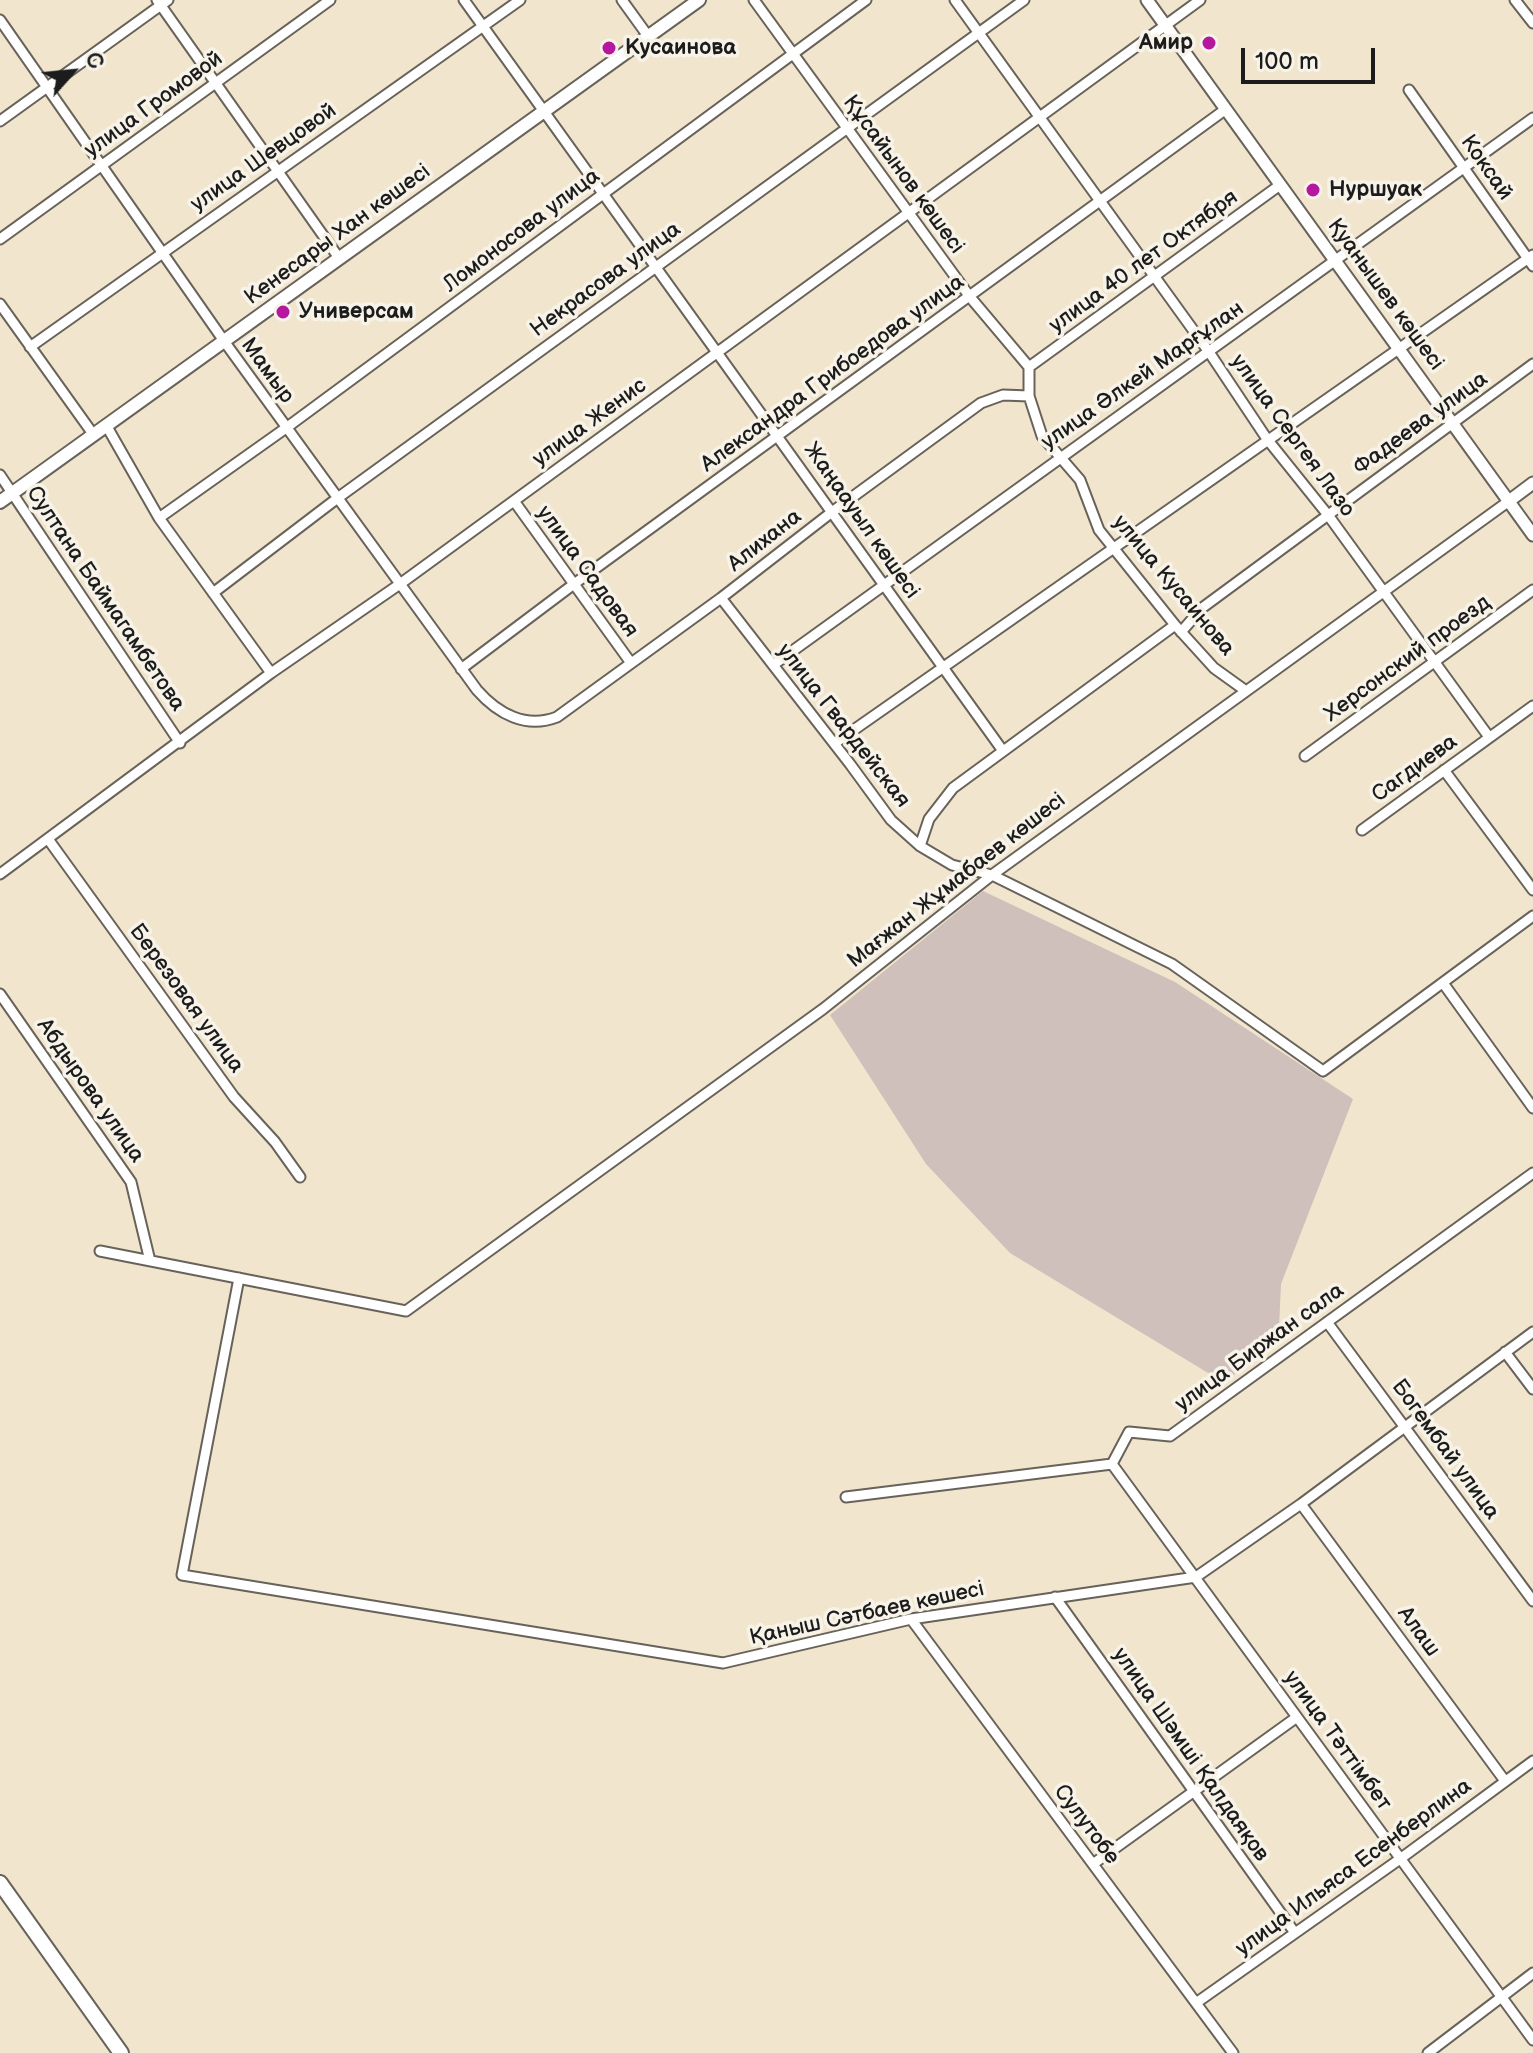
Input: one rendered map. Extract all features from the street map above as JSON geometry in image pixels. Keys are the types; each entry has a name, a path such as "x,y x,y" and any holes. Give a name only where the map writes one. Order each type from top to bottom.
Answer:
{"main road":[{"name":"Кенесары Хан көшесі","path":"0,502 699,0"},
{"path":"0,1883 121,2053"}],"street":[{"name":"улица Громовой","path":"0,239 330,0"},
{"name":"Жаңаауыл көшесі","path":"464,0 1003,751"},
{"name":"улица Шевцовой","path":"30,347 520,0"},
{"path":"622,0 648,36"},
{"name":"Құсайынов көшесі","path":"754,0 970,297 1029,367"},
{"name":"Ломоносова улица","path":"159,518 286,428 866,0"},
{"name":"улица Сергея Лазо","path":"955,0 1209,352 1267,439 1328,515 1489,737"},
{"name":"Некрасова улица","path":"213,593 339,497 1024,0"},
{"name":"Қуанышев көшесі","path":"1147,0 1533,535"},
{"name":"улица Женис","path":"0,874 271,673 400,584 1200,0"},
{"path":"1515,0 1533,23"},
{"path":"0,121 162,2 215,84 339,258"},
{"name":"Мамыр","path":"0,20 224,341 461,669 491,706 525,721"},
{"name":"Коксай","path":"1409,90 1531,260"},
{"name":"Александра Грибоедова улица","path":"461,669 1226,109"},
{"name":"улица Әлкей Марғұлан","path":"773,665 1533,118"},
{"name":"улица 40 лет Октября","path":"1029,367 1280,185"},
{"path":"835,743 1267,439 1531,260"},
{"path":"0,304 93,434"},
{"name":"Фадеева улица","path":"920,846 929,819 946,797 1003,751 1178,629 1202,608 1533,364"},
{"name":"улица Кусаинова","path":"1029,367 1029,396 1042,436 1080,480 1099,530 1178,629 1214,668 1246,691"},
{"name":"Алихана","path":"525,721 535,724 557,717 981,403 1003,395 1029,396"},
{"path":"106,425 159,518 271,673"},
{"name":"Султана Баймагамбетова","path":"0,475 180,743"},
{"name":"Мағжан Жұмабаев көшесі","path":"239,1278 406,1311 823,1009 992,875 1533,483"},
{"name":"улица Садовая","path":"514,501 631,663"},
{"name":"Херсонский проезд","path":"1305,756 1533,590"},
{"name":"улица Гвардейская","path":"721,598 891,820 920,846 952,865 992,875 1172,964 1323,1071 1443,983"},
{"name":"Сагдиева","path":"1362,830 1532,707"},
{"path":"1444,770 1533,890"},
{"name":"Березовая улица","path":"48,839 234,1097 275,1142 300,1177"},
{"path":"1533,916 1443,983 1533,1108"},
{"name":"Абдырова улица","path":"0,994 131,1182 150,1261"},
{"name":"улица Биржан сала","path":"1112,1464 1129,1432 1170,1436 1533,1173"},
{"path":"100,1251 239,1278"},
{"name":"Қаныш Сәтбаев көшесі","path":"239,1278 182,1575 723,1663 911,1619 1196,1577 1301,1504 1533,1332"},
{"name":"Богембай улица","path":"1327,1322 1533,1601"},
{"path":"1505,1352 1533,1389"},
{"path":"846,1497 1112,1464"},
{"name":"улица Тәттімбет","path":"1112,1464 1533,2040"},
{"name":"Алаш","path":"1301,1504 1505,1781"},
{"name":"улица Шәмші Қалдаяқов","path":"1055,1597 1295,1933"},
{"name":"Сулутобе","path":"911,1619 1233,2053"},
{"path":"1093,1864 1297,1717"},
{"name":"улица Ильяса Есенберлина","path":"1196,2003 1533,1761"},
{"path":"1428,2053 1533,1973"}],"shaded area":[{"path":"983,891 1175,982 1353,1099 1281,1284 1279,1328 1255,1361 1223,1382 1010,1253 926,1164 830,1015"}],"place":[{"name":"Амир","path":"1209,43"},
{"name":"Кусаинова","path":"609,48"},
{"name":"Нуршуак","path":"1313,190"},
{"name":"Универсам","path":"283,312"}]}
